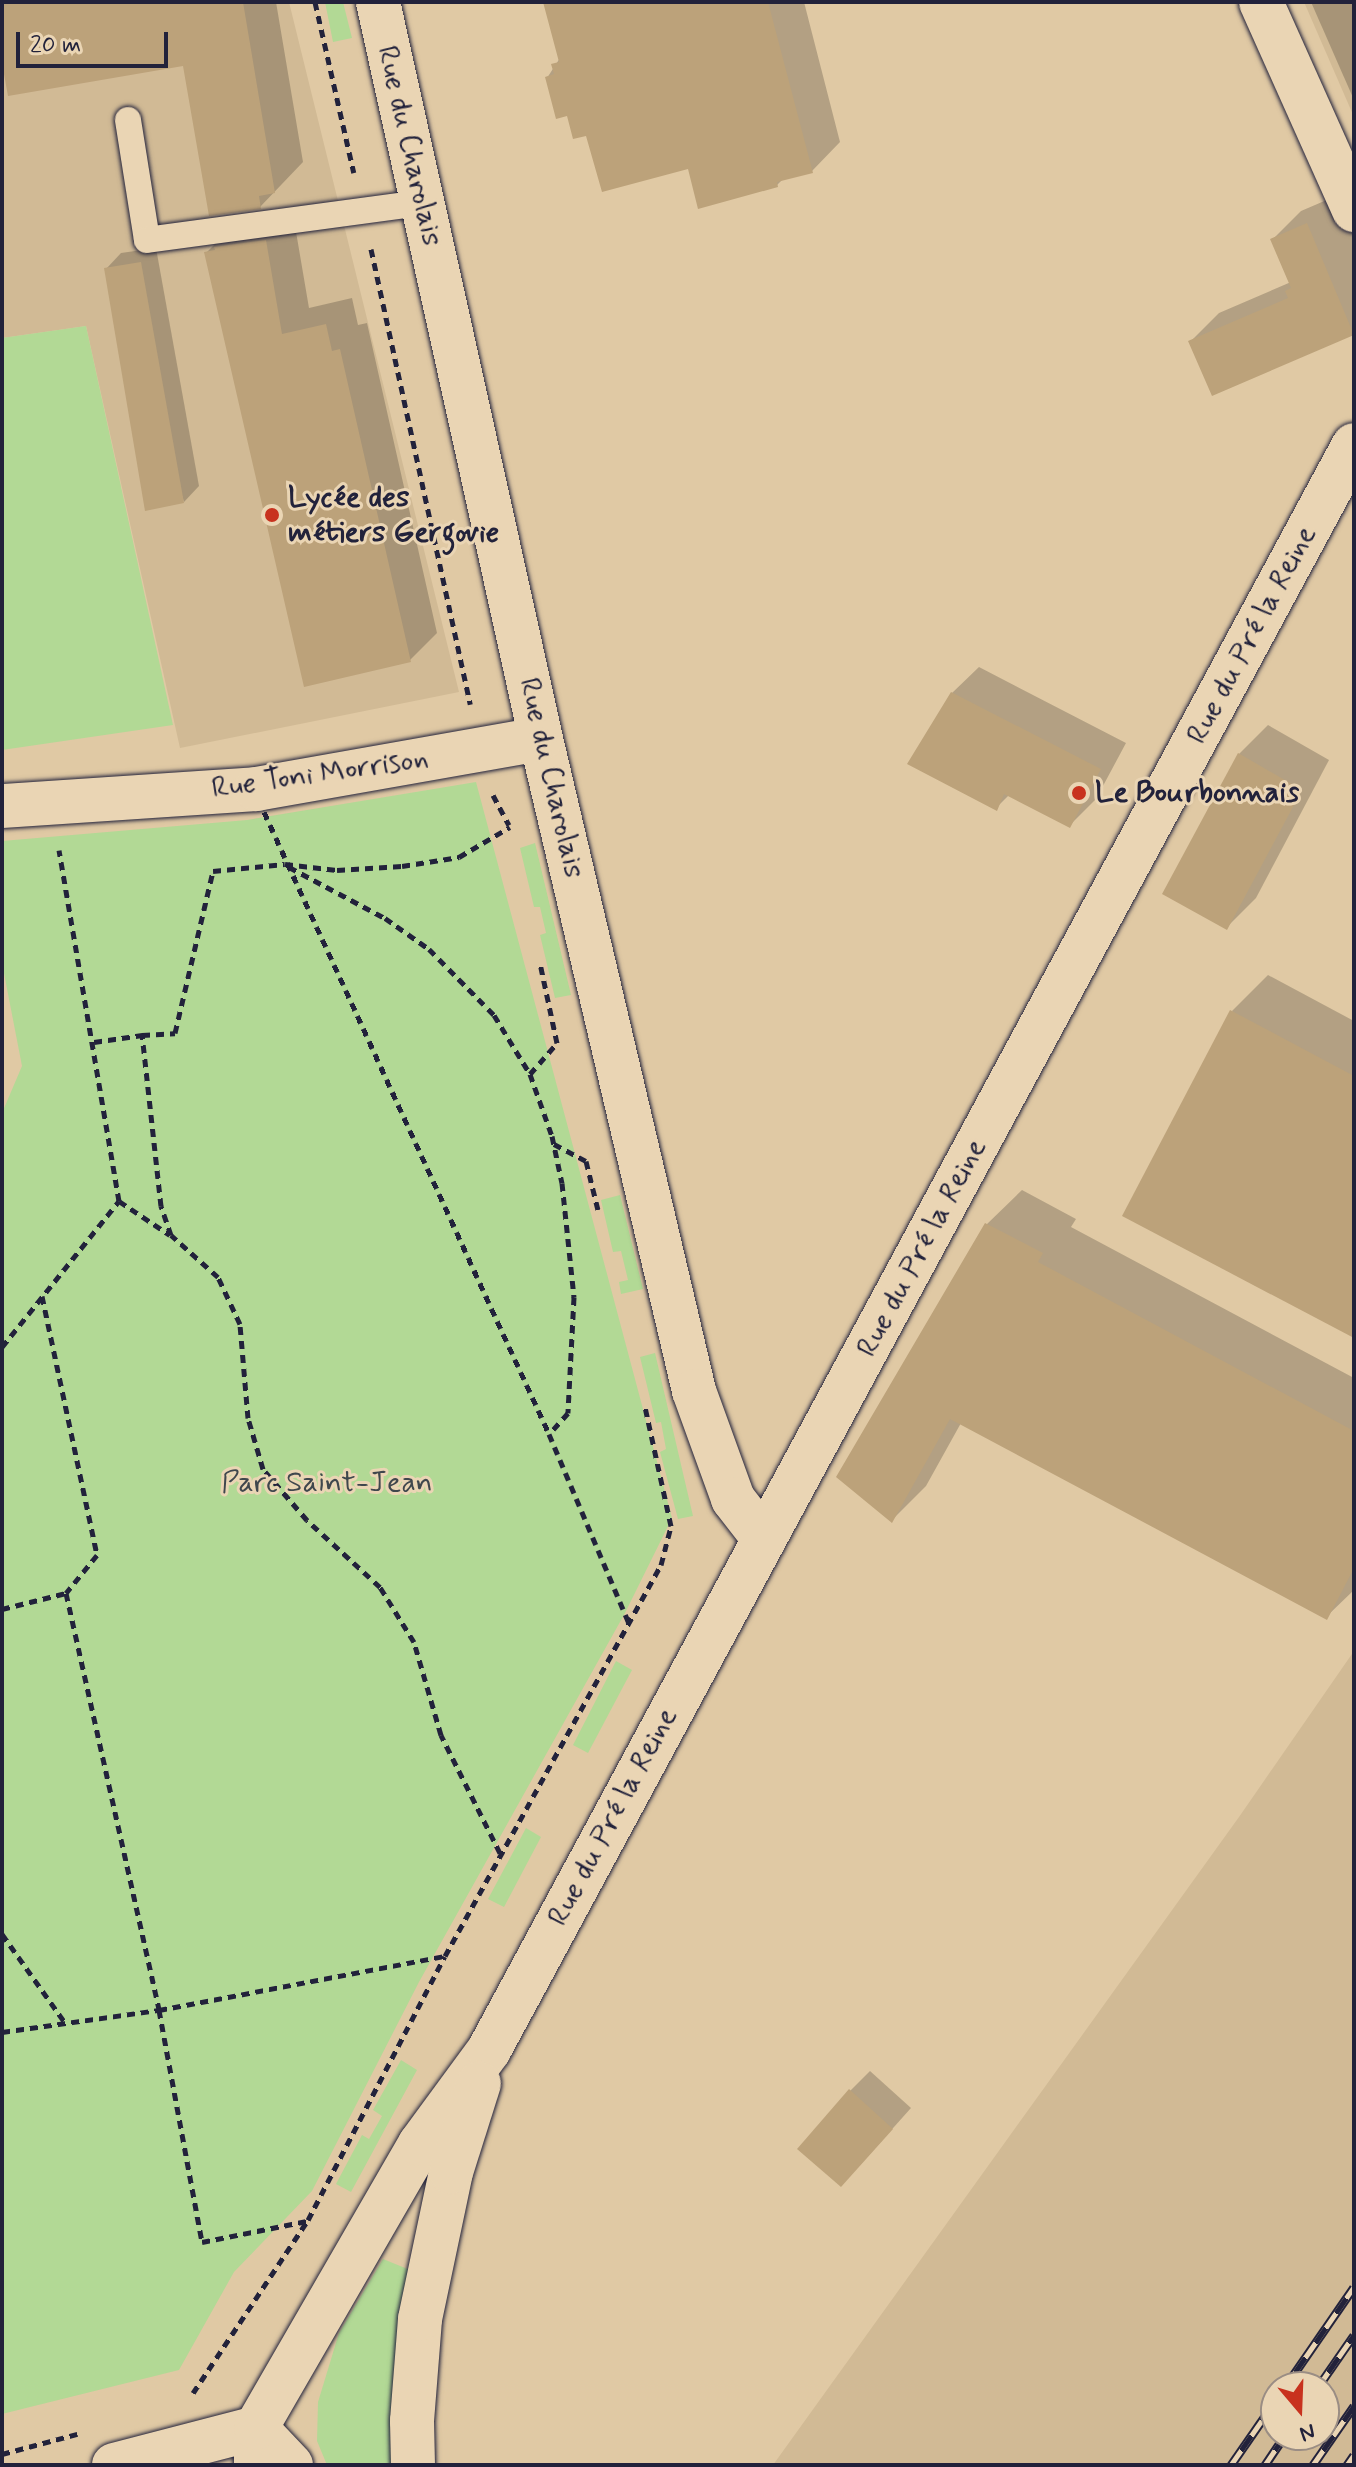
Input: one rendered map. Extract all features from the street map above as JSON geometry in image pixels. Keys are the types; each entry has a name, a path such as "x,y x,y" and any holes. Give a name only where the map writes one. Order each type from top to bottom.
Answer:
{"main road":[{"name":"Rue du Charolais","path":"378,2 541,739 694,1391 733,1499 764,1539"},
{"path":"1261,2 1354,210"},
{"name":"Rue du Pré la Reine","path":"232,2465 256,2446 420,2144 489,2050 1354,445"},
{"name":"Rue Toni Morrison","path":"2,806 256,789 541,739"},
{"name":"Rue du Pré la Reine","path":"413,2465 415,2366 422,2306 451,2172 489,2050"},
{"path":"103,2447 256,2446 291,2465"}],"lane":[{"path":"128,120 147,240 422,203"}],"path":[{"path":"315,2 472,710"},
{"path":"490,790 510,827 513,842"},
{"path":"279,809 264,812 285,864 549,1434 629,1623"},
{"path":"94,1042 175,1033 213,871 285,864 337,870 402,866 459,857 510,827"},
{"path":"58,843 119,1201 171,1235 218,1277 240,1324 248,1418 263,1469 307,1520 380,1587 414,1642 441,1735 500,1853"},
{"path":"285,864 385,918 429,949 494,1015 530,1074 554,1144 571,1251 574,1337 568,1413 549,1434"},
{"path":"530,1074 557,1043 537,951"},
{"path":"142,1035 154,1161 161,1206 171,1235"},
{"path":"554,1144 586,1161 600,1219"},
{"path":"2,1347 119,1201"},
{"path":"2,1609 66,1593 97,1555 42,1296"},
{"path":"184,2405 308,2220 500,1853 661,1565 671,1526 642,1394"},
{"path":"66,1593 159,2010 202,2242 308,2220"},
{"path":"2,1934 66,2024"},
{"path":"2,2032 159,2010 445,1956"},
{"path":"2,2454 103,2447"}],"shaded area":[{"name":"Lycée des métiers Gergovie","path":"2,2 289,2 459,692 180,748 86,326 2,338"},
{"path":"1304,2 1354,2 1354,117"},
{"path":"1354,1651 1354,2465 773,2465 1239,1817"}],"green space":[{"path":"325,2 343,2 352,38 333,42"},
{"path":"86,326 173,725 2,750 2,338"},
{"name":"Parc Saint-Jean","path":"476,782 672,1518 625,1613 419,1982 312,2191 234,2272 179,2370 2,2414 2,1113 22,1066 2,963 2,841 247,820"},
{"path":"535,843 571,995 555,998 540,935 546,933 540,907 534,907 520,848"},
{"path":"620,1195 643,1289 621,1294 619,1282 628,1280 621,1251 613,1252 601,1200"},
{"path":"655,1353 693,1516 678,1519 660,1452 666,1449 661,1422 656,1423 640,1357"},
{"path":"616,1661 632,1670 588,1753 573,1745"},
{"path":"526,1828 541,1837 504,1907 488,1899"},
{"path":"401,2060 417,2070 351,2192 336,2184 362,2135 369,2139 382,2116 373,2110"},
{"path":"383,2259 410,2270 398,2465 327,2465 317,2441 318,2402 339,2333"}],"building":[{"path":"2,2 243,2 275,193 259,196 261,209 209,216 183,66 8,96 2,63"},
{"path":"543,2 768,2 813,173 777,182 778,187 698,209 688,169 602,192 586,136 573,139 567,116 556,119 545,77 554,74 551,64 559,62"},
{"path":"1307,223 1354,335 1212,396 1188,341 1288,298 1285,291 1291,288 1270,239"},
{"path":"266,240 282,334 326,324 332,351 340,349 411,662 304,687 204,252 215,250 214,247"},
{"path":"141,262 184,503 145,511 104,268"},
{"path":"951,692 1101,769 1070,828 1004,794 997,811 907,764"},
{"path":"1238,753 1302,790 1227,930 1162,894"},
{"path":"1230,1010 1354,1076 1354,1338 1122,1216"},
{"path":"985,1223 1043,1253 1038,1262 1354,1431 1354,1568 1327,1620 950,1419 892,1523 836,1477"},
{"path":"849,2089 893,2129 841,2187 797,2149"}],"railway":[{"path":"1296,2371 1354,2287"},
{"path":"1329,2371 1354,2335"},
{"path":"1313,2465 1354,2406"},
{"path":"1231,2465 1260,2423"},
{"path":"1265,2465 1274,2451"},
{"path":"1347,2465 1354,2455"}],"place":[{"name":"Lycée des métiers Gergovie","path":"272,515"},
{"name":"Le Bourbonnais","path":"1079,793"}]}
